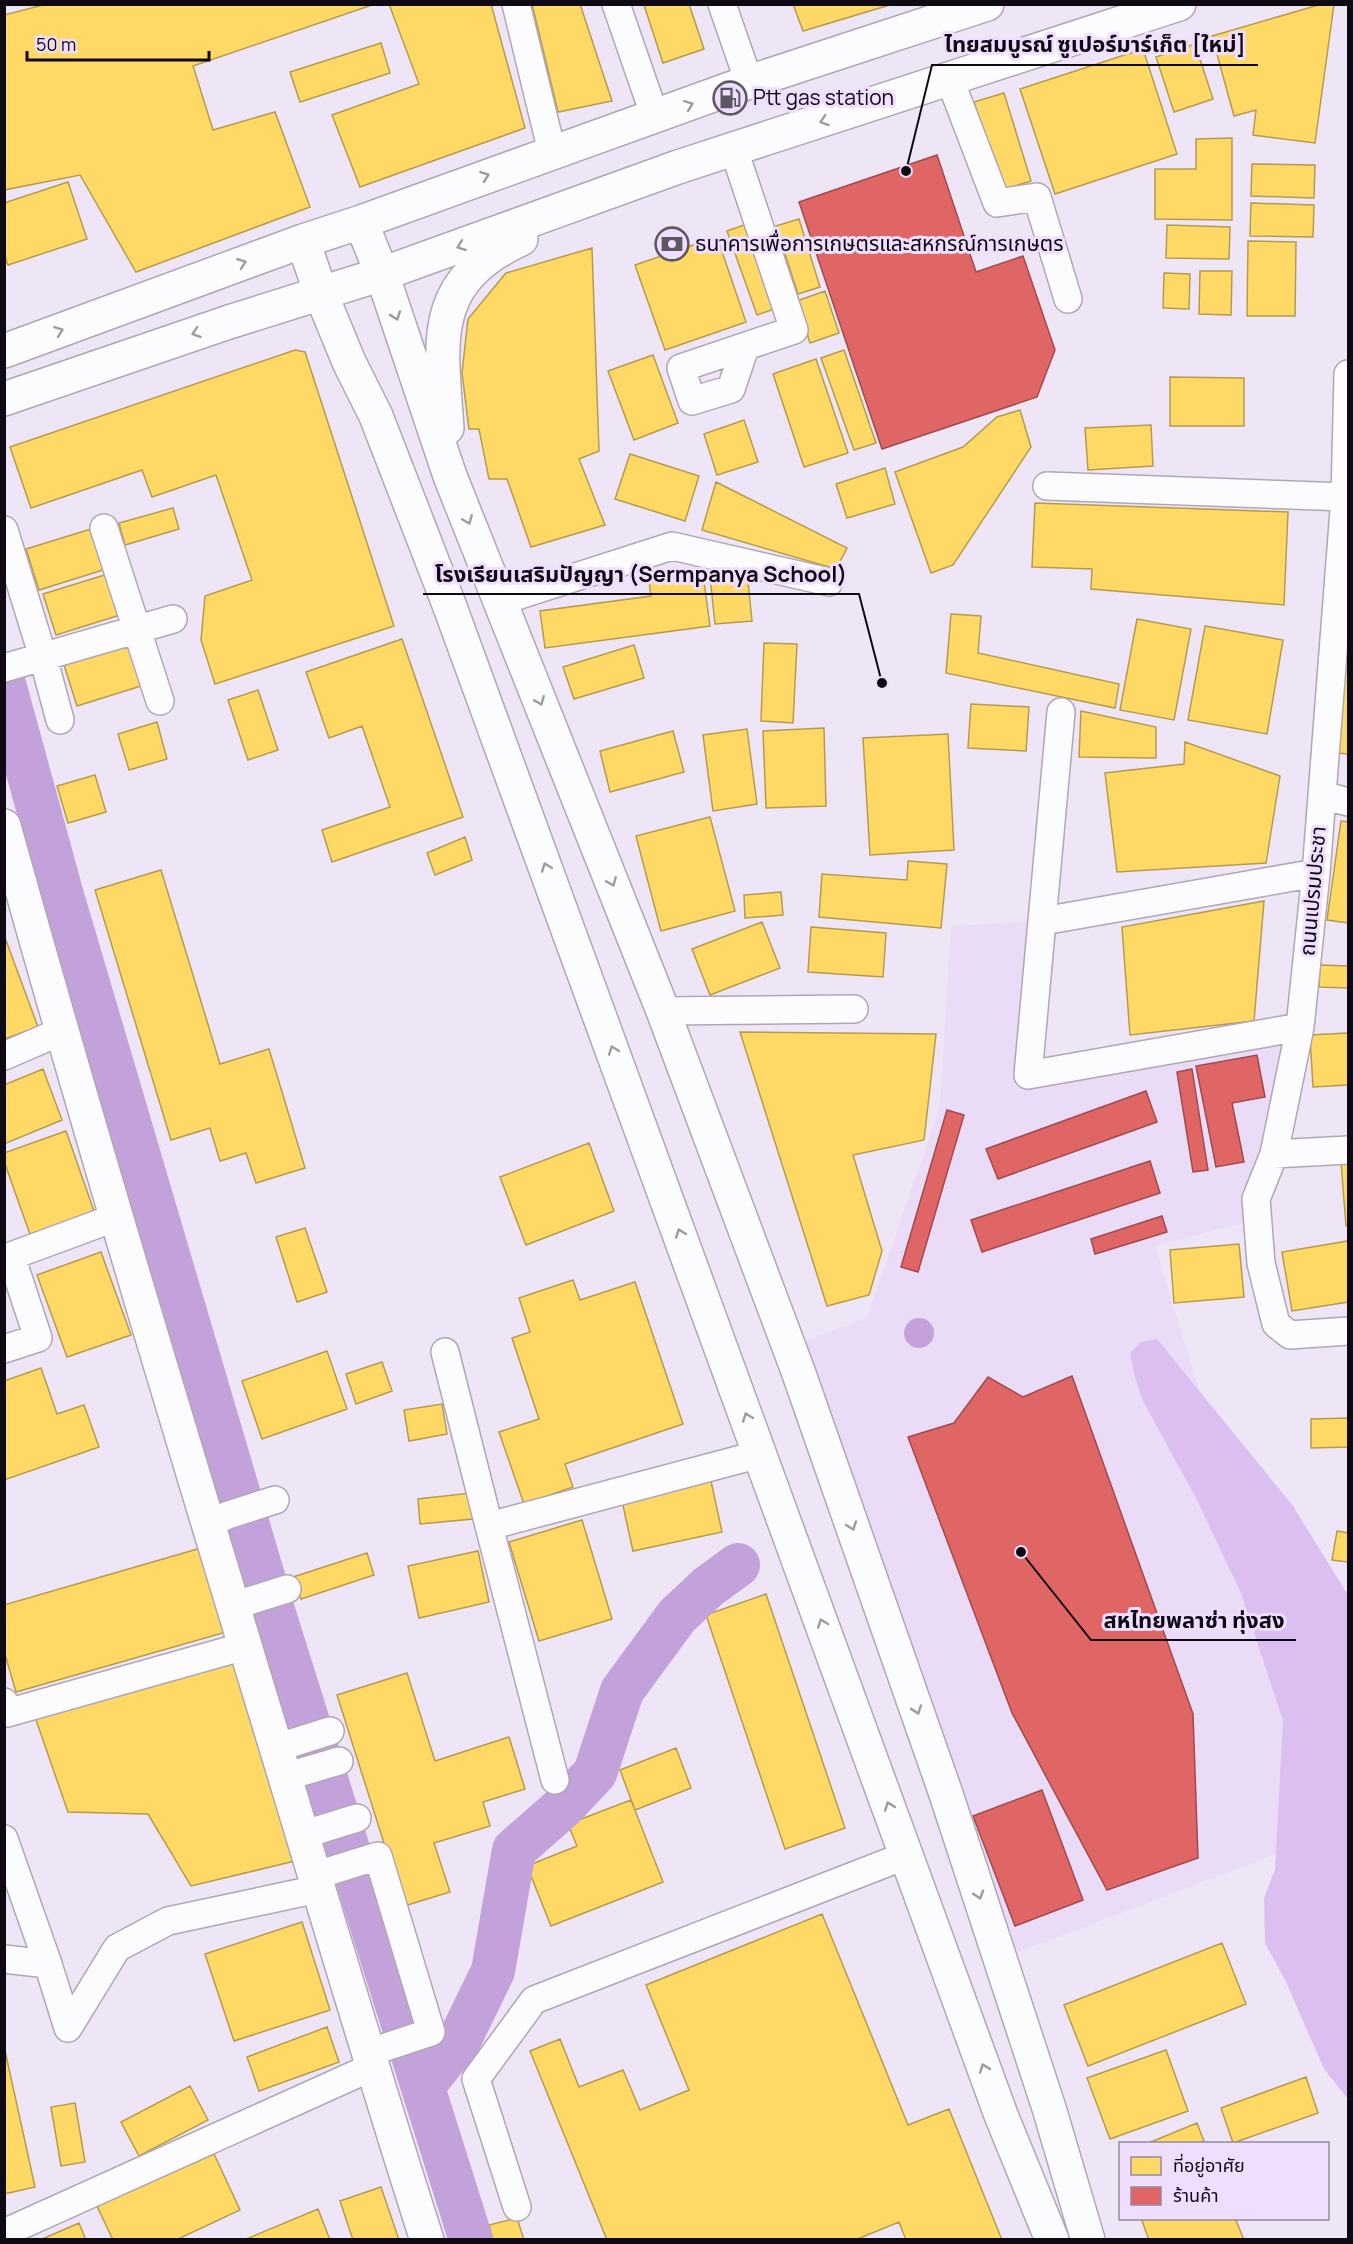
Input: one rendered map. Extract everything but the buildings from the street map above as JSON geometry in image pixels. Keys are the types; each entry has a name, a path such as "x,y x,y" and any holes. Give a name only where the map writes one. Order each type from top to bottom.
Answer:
{"main road":[{"path":"4,351 303,241 749,82 987,4"},
{"path":"4,399 229,322 382,274 678,167 1179,4"},
{"path":"450,476 441,356 444,323 458,287 474,270 504,247 678,167"},
{"path":"361,222 382,274 450,476 663,1011 798,1371 946,1794 1049,2108 1088,2240"},
{"path":"303,241 348,362 376,416 450,607 1001,2115 1052,2240"},
{"path":"229,322 265,314 301,317 316,324 329,335 348,362"},
{"path":"4,826 12,880 62,1031 117,1217 218,1520 233,1606 427,2240"},
{"path":"1049,2108 1106,2240"},
{"path":"1001,2115 1040,2240"}],"street":[{"path":"516,4 552,152"},
{"path":"616,4 655,117"},
{"path":"723,4 749,82"},
{"path":"950,80 997,202 1038,197 1068,299"},
{"path":"734,150 794,330 745,346"},
{"name":"ถนนเปรมประชา","path":"1348,374 1345,497 1316,873 1300,1028 1274,1154 1256,1199 1262,1263 1276,1324 1290,1335 1348,1331"},
{"path":"1047,486 1345,497"},
{"path":"104,528 160,701"},
{"path":"4,530 23,663 60,720"},
{"path":"501,601 672,546 829,582"},
{"path":"23,663 172,618"},
{"path":"1061,712 1028,1075 1300,1028"},
{"path":"1322,795 1348,802"},
{"path":"1043,921 1316,873"},
{"path":"663,1011 854,1009"},
{"path":"4,1056 62,1031"},
{"path":"1274,1154 1348,1150"},
{"path":"4,1348 38,1338 11,1256 117,1217"},
{"path":"445,1352 555,1780"},
{"path":"489,1526 760,1454"},
{"path":"218,1520 275,1500"},
{"path":"233,1606 287,1589"},
{"path":"5,1709 245,1646"},
{"path":"281,1762 330,1731"},
{"path":"281,1762 339,1761"},
{"path":"303,1835 357,1818"},
{"path":"4,1839 68,2028 117,1948 168,1921 316,1880 378,1857 431,2032 370,2057 4,2233"},
{"path":"518,2207 476,2079 534,2000 907,1855"},
{"path":"4,1959 48,1964"}],"shaded area":[{"path":"1043,921 1028,1074 1300,1027 1257,1219 1155,1246 1290,1690 1310,1841 1000,1959 788,1347 867,1318 940,1107 951,926"},
{"path":"919,1318 925,1319 933,1327 933,1339 925,1347 919,1348 913,1347 905,1339 904,1333 905,1327 913,1319"},
{"path":"1157,1339 1293,1506 1348,1595 1348,2099 1324,2069 1286,1982 1265,1943 1264,1898 1275,1869 1283,1720 1241,1593 1196,1498 1143,1401 1135,1377 1130,1353 1141,1342"}],"waterway":[{"path":"4,684 61,892 274,1614 471,2240"},
{"path":"423,2086 459,2041 493,1971 514,1850 563,1807 595,1773 622,1691 677,1616 708,1587 738,1565"}],"place":[{"name":"Ptt gas station","path":"730,98"},
{"name":"ไทยสมบูรณ์ ซูเปอร์มาร์เก็ต [ใหม่]","path":"906,171"},
{"name":"ธนาคารเพื่อการเกษตรและสหกรณ์การเกษตร","path":"672,244"},
{"name":"โรงเรียนเสริมปัญญา (Sermpanya School)","path":"882,683"},
{"name":"สหไทยพลาซ่า ทุ่งสง","path":"1021,1552"}]}
